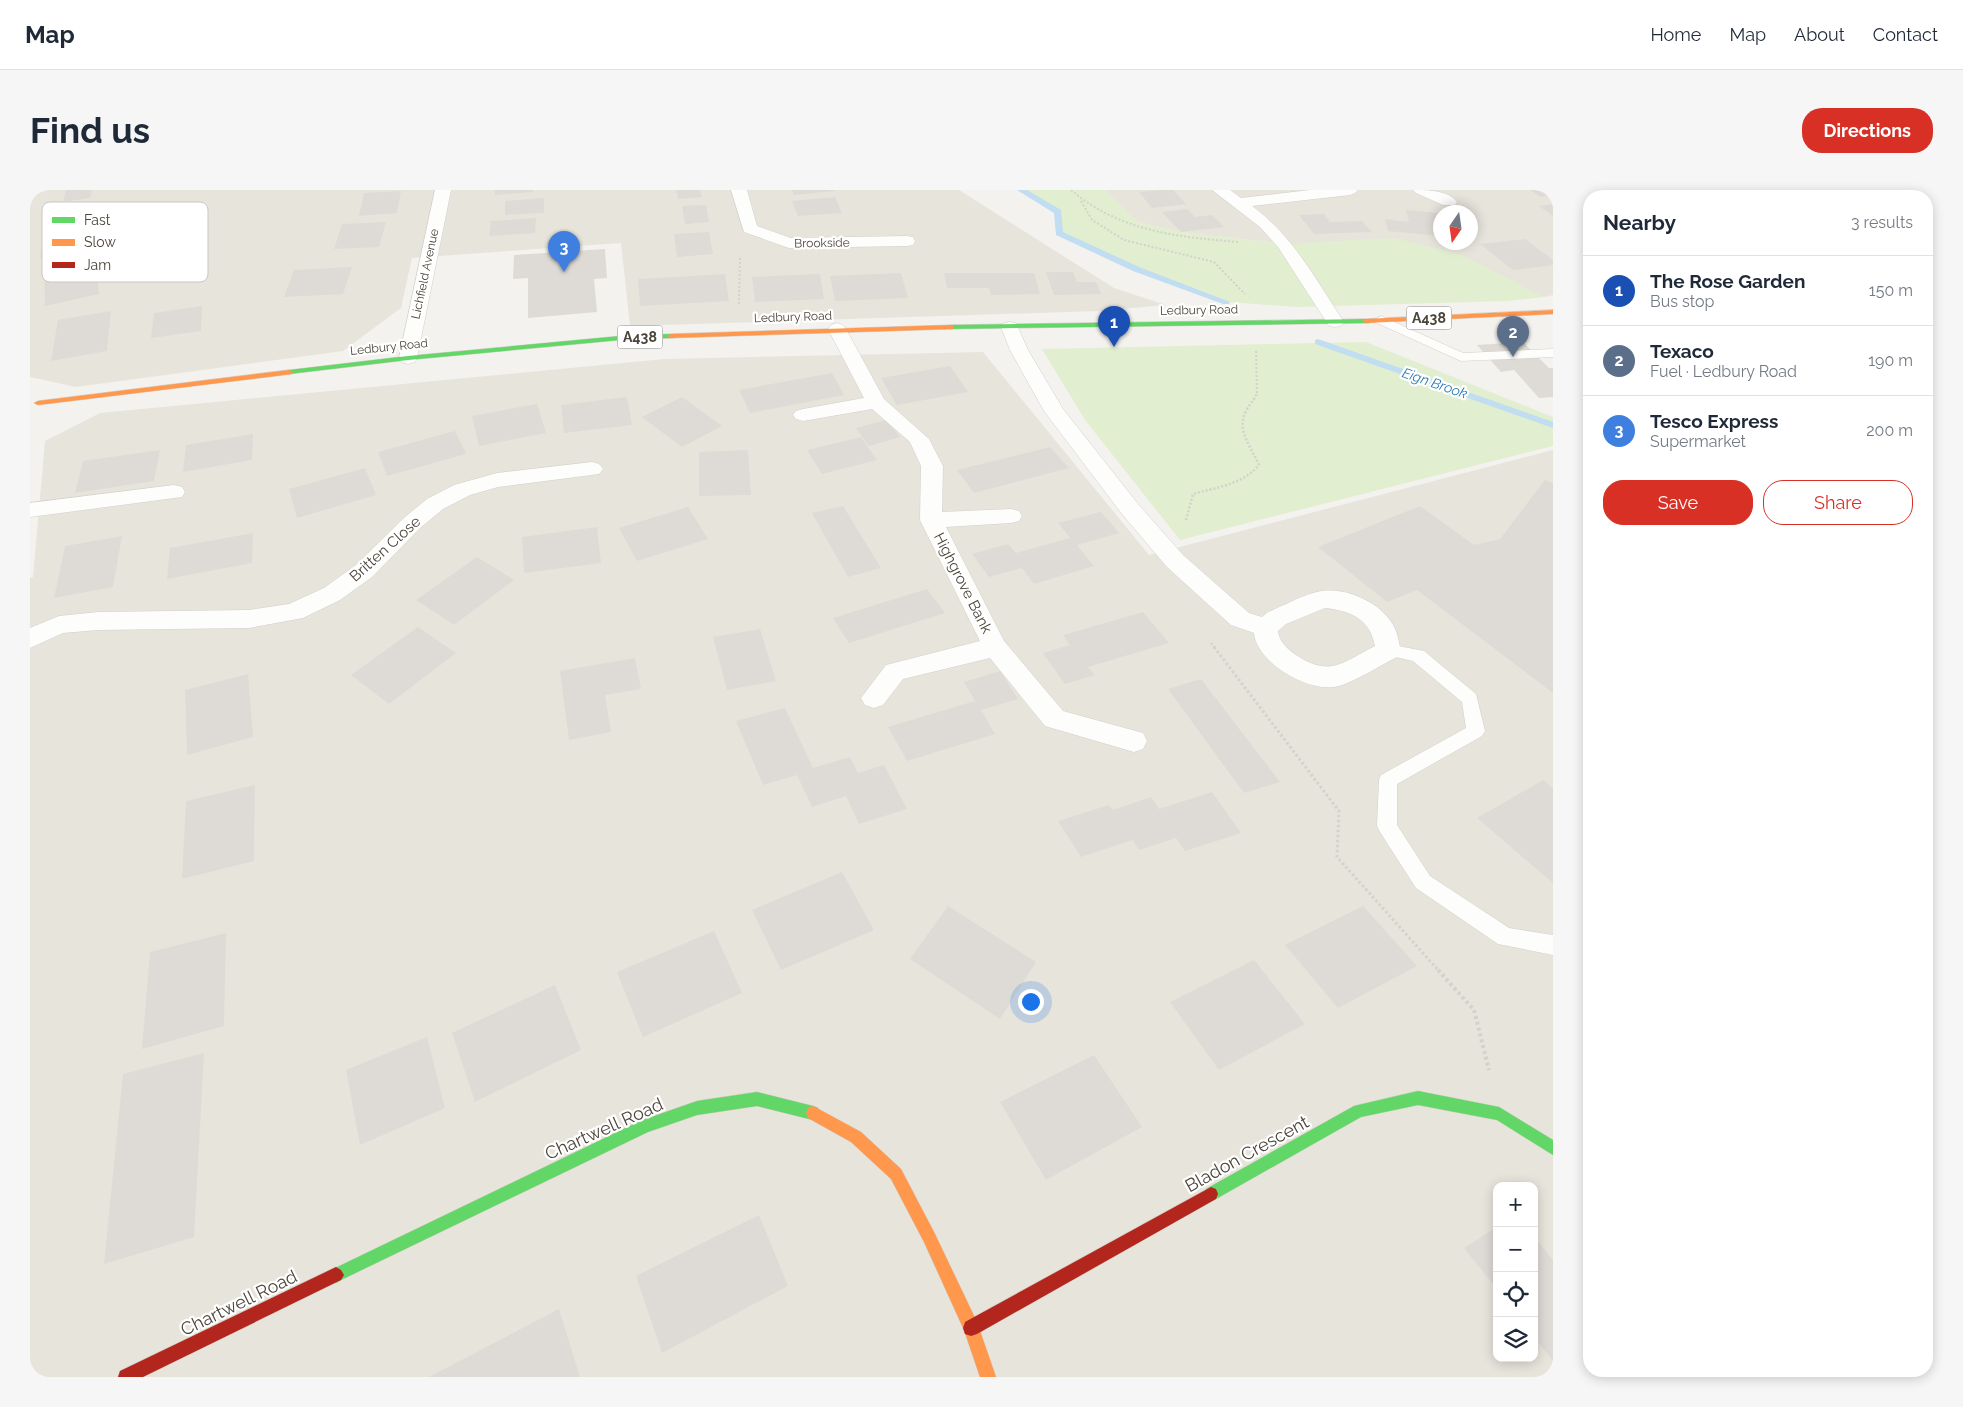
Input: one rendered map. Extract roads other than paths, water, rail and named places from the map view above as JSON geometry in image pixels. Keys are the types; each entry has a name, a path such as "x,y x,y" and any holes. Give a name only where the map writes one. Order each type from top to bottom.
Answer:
{"main road":[{"name":"Ledbury Road","path":"38,403 408,358 631,337 837,329 1335,322 1553,312"},
{"path":"30,391 38,403 33,415"},
{"name":"Bladon Crescent","path":"971,1328 1359,1111 1418,1098 1499,1114 1553,1148"},
{"name":"Chartwell Road","path":"126,1377 645,1126 697,1108 757,1099 812,1113 856,1137 896,1174 929,1237 971,1328 988,1377"}],"street":[{"name":"Lichfield Avenue","path":"408,358 443,190"},
{"name":"Brookside","path":"739,190 750,229 789,243 908,241"},
{"path":"1220,190 1266,224 1284,244 1335,322"},
{"path":"1240,204 1350,190"},
{"path":"1421,190 1449,202"},
{"path":"1010,327 1020,350 1054,411 1130,509 1175,561 1240,619 1266,628"},
{"name":"Highgrove Bank","path":"837,329 876,402 919,439 932,466 931,520 996,646 1054,718 1134,741"},
{"path":"803,414 876,402"},
{"name":"Britten Close","path":"30,639 59,625 98,621 250,619 294,612 332,594 364,571 412,523 435,504 462,490 497,480 592,469"},
{"path":"30,510 174,492"},
{"name":"Highgrove Bank","path":"931,520 1011,516"},
{"path":"1323,599 1347,602 1370,614 1384,628 1388,650 1333,678 1304,673 1282,658 1267,642 1266,628 1277,618 1323,599"},
{"name":"Highgrove Bank","path":"874,698 895,672 996,646"}],"lane":[{"path":"1381,320 1461,357 1553,353"},
{"path":"1388,650 1418,656 1470,699 1476,731 1388,780 1387,826 1423,882 1505,937 1553,945"}],"waterway":[{"name":"Eign Brook","path":"1021,190 1058,212 1059,233 1136,269 1226,302"},
{"name":"Eign Brook","path":"1318,342 1553,425"}],"place":[{"name":"Tesco Express","path":"564,272"},
{"name":"The Rose Garden","path":"1114,347"},
{"name":"Texaco","path":"1513,357"}]}
